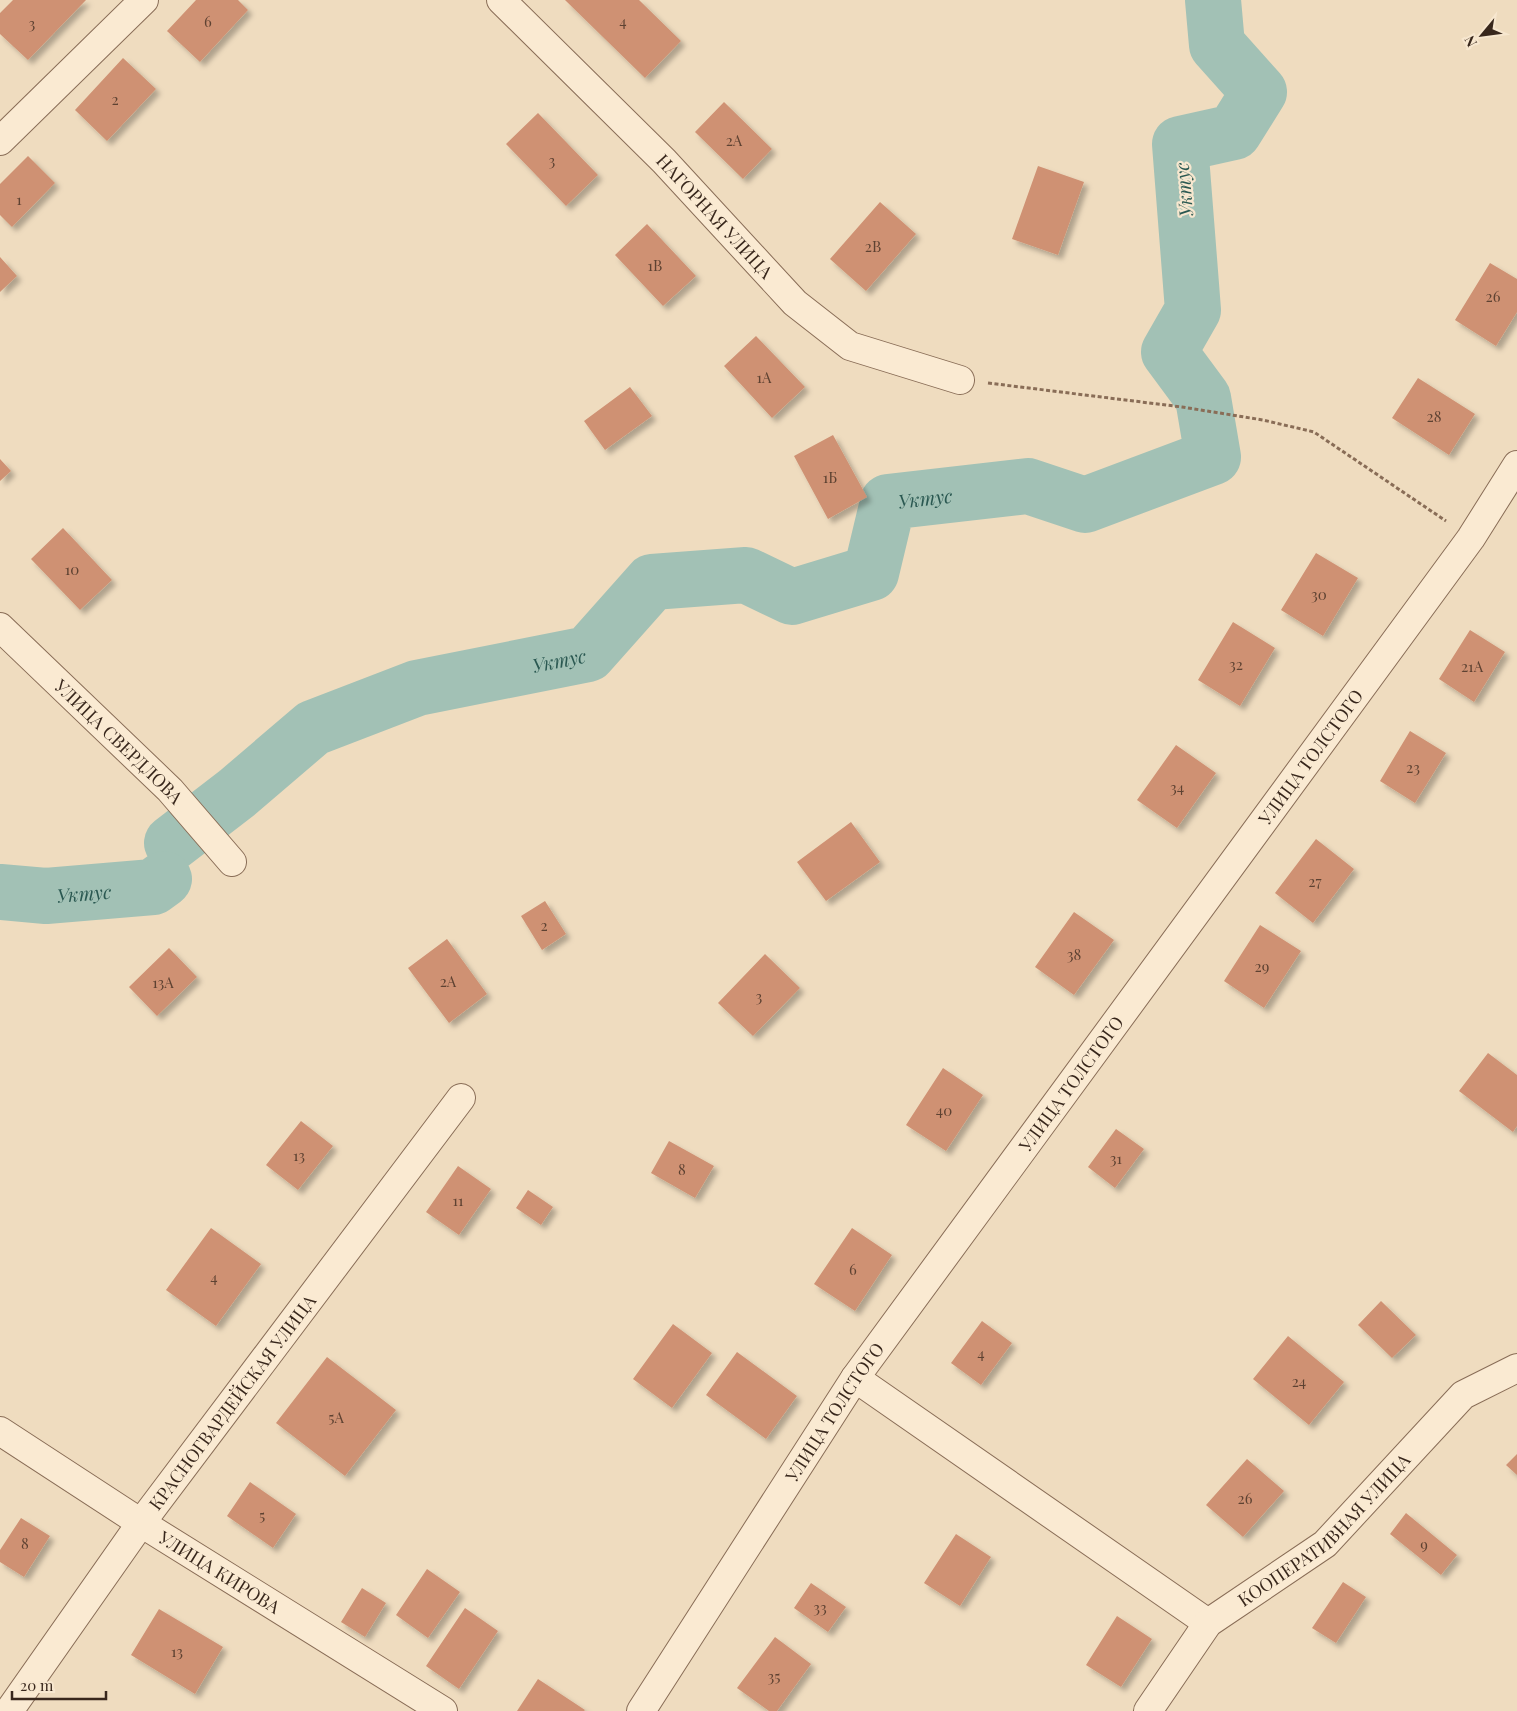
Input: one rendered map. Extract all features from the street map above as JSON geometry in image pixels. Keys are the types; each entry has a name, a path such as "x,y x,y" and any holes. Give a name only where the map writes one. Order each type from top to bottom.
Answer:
{"street":[{"path":"0,141 144,0"},
{"name":"НАГОРНАЯ УЛИЦА","path":"501,0 664,161 795,303 850,346 960,380"},
{"name":"УЛИЦА ТОЛСТОГО","path":"641,1711 855,1378 1471,538 1517,465"},
{"name":"УЛИЦА СВЕРДЛОВА","path":"0,627 170,790 232,862"},
{"name":"КРАСНОГВАРДЕЙСКАЯ УЛИЦА","path":"9,1711 141,1523 461,1098"},
{"name":"КООПЕРАТИВНАЯ УЛИЦА","path":"1148,1711 1208,1623 1325,1544 1463,1395 1517,1368"},
{"path":"855,1378 1208,1623"},
{"name":"УЛИЦА КИРОВА","path":"0,1431 141,1523 443,1711"}],"path":[{"path":"960,380 1182,407 1263,420 1314,432 1471,538"}],"building":[{"path":"13,0 86,0 28,60 0,34 0,13"},
{"path":"196,0 238,0 248,10 200,62 167,31"},
{"path":"565,0 639,0 681,41 645,78"},
{"path":"123,58 156,89 107,141 75,110"},
{"path":"724,102 772,149 743,179 695,132"},
{"path":"538,113 598,175 566,206 506,144"},
{"path":"28,156 55,183 12,227 0,215 0,184"},
{"path":"1038,166 1084,182 1058,255 1012,239"},
{"path":"880,202 916,234 866,291 830,259"},
{"path":"647,224 696,276 663,306 615,255"},
{"path":"0,257 17,276 0,292"},
{"path":"1490,263 1517,279 1517,312 1496,346 1455,320"},
{"path":"756,336 805,387 772,418 724,366"},
{"path":"1418,378 1475,414 1449,455 1392,418"},
{"path":"630,387 652,416 605,450 584,421"},
{"path":"833,435 867,497 828,519 794,456"},
{"path":"0,459 11,471 0,481"},
{"path":"63,528 112,580 80,610 31,559"},
{"path":"1316,553 1358,578 1323,636 1281,610"},
{"path":"1233,622 1275,648 1240,706 1198,680"},
{"path":"1470,630 1505,652 1474,702 1439,679"},
{"path":"1410,731 1446,753 1415,803 1380,781"},
{"path":"1176,745 1216,773 1177,828 1137,800"},
{"path":"851,822 880,862 826,901 797,862"},
{"path":"1316,839 1354,869 1313,923 1275,893"},
{"path":"545,901 566,934 542,950 521,916"},
{"path":"1074,912 1114,940 1074,995 1035,967"},
{"path":"1260,925 1301,951 1264,1008 1224,981"},
{"path":"447,939 487,994 449,1023 408,968"},
{"path":"169,948 197,977 157,1016 129,987"},
{"path":"765,954 800,988 753,1036 718,1003"},
{"path":"1488,1053 1517,1075 1517,1126 1513,1132 1459,1091"},
{"path":"943,1068 983,1095 946,1151 906,1125"},
{"path":"301,1121 333,1146 298,1190 266,1165"},
{"path":"1116,1129 1144,1149 1115,1188 1088,1167"},
{"path":"669,1141 714,1166 695,1198 651,1173"},
{"path":"458,1166 491,1189 459,1235 426,1212"},
{"path":"528,1190 553,1207 541,1225 516,1208"},
{"path":"211,1228 261,1264 216,1326 166,1290"},
{"path":"852,1228 892,1255 855,1311 814,1284"},
{"path":"1381,1301 1416,1335 1392,1358 1358,1325"},
{"path":"982,1321 1012,1343 981,1385 951,1363"},
{"path":"673,1324 712,1353 672,1408 633,1379"},
{"path":"1288,1336 1344,1382 1309,1425 1253,1379"},
{"path":"737,1352 797,1396 766,1439 706,1395"},
{"path":"327,1357 396,1410 345,1476 276,1423"},
{"path":"1517,1454 1517,1475 1506,1465"},
{"path":"1247,1459 1284,1491 1243,1537 1206,1505"},
{"path":"250,1482 296,1514 273,1548 227,1516"},
{"path":"1406,1513 1457,1555 1441,1575 1390,1534"},
{"path":"21,1518 50,1536 24,1577 0,1562 0,1550"},
{"path":"956,1534 991,1557 960,1606 924,1583"},
{"path":"427,1569 460,1592 428,1638 396,1615"},
{"path":"1343,1582 1366,1597 1336,1643 1312,1628"},
{"path":"811,1583 846,1607 828,1632 794,1608"},
{"path":"362,1588 386,1603 365,1637 341,1622"},
{"path":"465,1608 498,1631 459,1689 426,1666"},
{"path":"159,1609 223,1647 195,1694 131,1655"},
{"path":"1117,1616 1152,1639 1121,1687 1086,1665"},
{"path":"775,1637 811,1664 777,1711 769,1711 737,1688"},
{"path":"538,1679 585,1710 517,1711"}],"waterway":[{"name":"Уктус","path":"172,843 237,793 313,728 417,688 588,654 652,582 746,575 792,597 871,573 888,502 1028,486 1085,505 1213,457 1203,398 1169,352 1193,310 1180,144 1234,132 1259,92 1217,45 1213,0"},
{"name":"Уктус","path":"0,892 46,896 153,887 164,879"}]}
